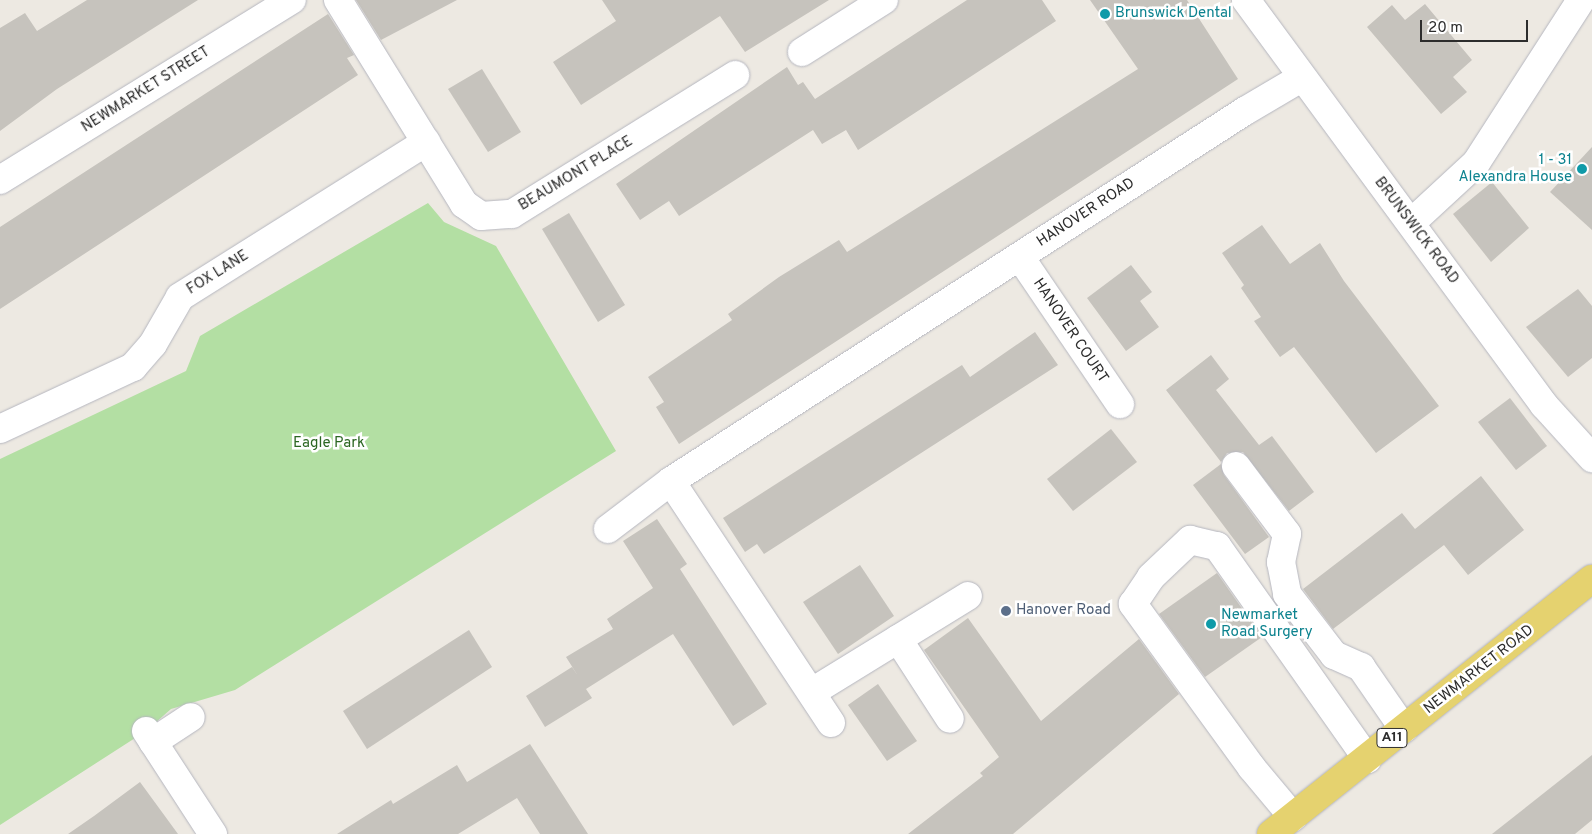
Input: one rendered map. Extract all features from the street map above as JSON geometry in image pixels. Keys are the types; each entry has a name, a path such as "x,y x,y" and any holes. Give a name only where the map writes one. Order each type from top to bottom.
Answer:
{"main road":[{"name":"NEWMARKET ROAD","path":"1271,834 1591,581"}],"street":[{"name":"NEWMARKET STREET","path":"0,180 292,0"},
{"name":"BEAUMONT PLACE","path":"338,0 464,204 481,216 497,217 512,214 734,75"},
{"path":"802,52 884,0"},
{"name":"BRUNSWICK ROAD","path":"1246,0 1301,78 1411,223 1544,405 1592,458"},
{"path":"1411,223 1476,162 1581,0"},
{"name":"HANOVER ROAD","path":"608,529 671,481 1301,78"},
{"name":"FOX LANE","path":"0,429 133,367 153,344 180,297 426,142"},
{"name":"HANOVER COURT","path":"1020,257 1120,404"},
{"path":"1236,466 1287,534 1281,562 1287,594 1334,654 1361,667 1404,728"},
{"path":"671,481 812,692 831,724"},
{"path":"1292,817 1252,768 1133,604 1151,577 1190,540 1216,546 1367,758"},
{"path":"812,692 968,596"},
{"path":"898,639 950,719"},
{"path":"191,717 150,737 203,831"}],"green space":[{"name":"Eagle Park","path":"428,203 444,222 496,246 616,451 235,690 171,709 146,731 0,825 0,459 186,371 200,336"}],"building":[{"path":"87,0 198,0 57,89 0,131 0,28 25,13 37,31"},
{"path":"356,0 457,0 381,40"},
{"path":"602,0 829,0 745,52 720,16 581,105 553,62 616,21"},
{"path":"967,0 1042,0 1056,21 858,150 846,130 822,144 813,130 679,216 669,201 640,220 616,184 787,67 798,85 803,82 815,99"},
{"path":"1090,0 1187,0 1238,79 679,444 656,407 664,402 648,377 732,320 728,314 779,277 839,240 847,252 1138,69"},
{"path":"1425,4 1472,60 1453,77 1467,92 1441,114 1367,27 1392,5 1405,20"},
{"path":"328,14 354,55 347,58 358,75 0,309 0,227"},
{"path":"482,69 521,132 488,152 448,89"},
{"name":"1 - 31 Alexandra House","path":"1592,147 1592,230 1550,192"},
{"path":"1492,182 1529,228 1491,262 1453,214"},
{"path":"569,213 625,305 598,322 542,229"},
{"path":"1262,225 1290,264 1320,243 1344,281 1439,406 1376,453 1294,347 1280,357 1254,321 1261,317 1241,288 1244,285 1222,253"},
{"path":"1131,265 1152,292 1140,301 1159,327 1126,351 1087,298"},
{"path":"1578,289 1592,306 1592,358 1568,377 1526,327"},
{"path":"1035,332 1058,365 764,554 757,544 745,552 723,518 962,365 970,377"},
{"path":"1211,355 1229,379 1216,390 1259,445 1272,436 1314,492 1289,511 1243,452 1227,453 1221,462 1166,390"},
{"path":"1510,398 1547,446 1516,470 1478,422"},
{"path":"1111,429 1137,462 1073,511 1047,479"},
{"path":"1221,464 1224,475 1269,537 1245,554 1193,485"},
{"path":"1481,476 1524,530 1468,575 1444,545 1333,629 1303,589 1402,513 1415,529"},
{"path":"657,519 687,564 680,569 767,704 733,726 673,634 586,689 592,698 545,727 526,696 572,667 578,676 566,657 613,629 607,619 653,588 623,541"},
{"path":"860,565 894,616 838,654 803,602"},
{"name":"Newmarket Road Surgery","path":"1217,573 1262,637 1205,677 1159,614"},
{"path":"968,618 1041,721 1139,639 1179,694 1013,834 908,834 983,776 980,773 999,757 924,650"},
{"path":"469,630 492,667 367,749 343,711"},
{"path":"878,684 917,741 887,761 848,705"},
{"path":"530,744 588,834 540,834 517,798 458,834 337,834 391,800 393,804 457,765 467,782"},
{"path":"1592,755 1592,820 1575,834 1492,834"},
{"path":"140,782 178,834 68,834 94,816"}],"place":[{"name":"Brunswick Dental","path":"1105,14"},
{"name":"1 - 31 Alexandra House","path":"1582,169"},
{"name":"Hanover Road","path":"1006,611"},
{"name":"Newmarket Road Surgery","path":"1211,624"}]}
